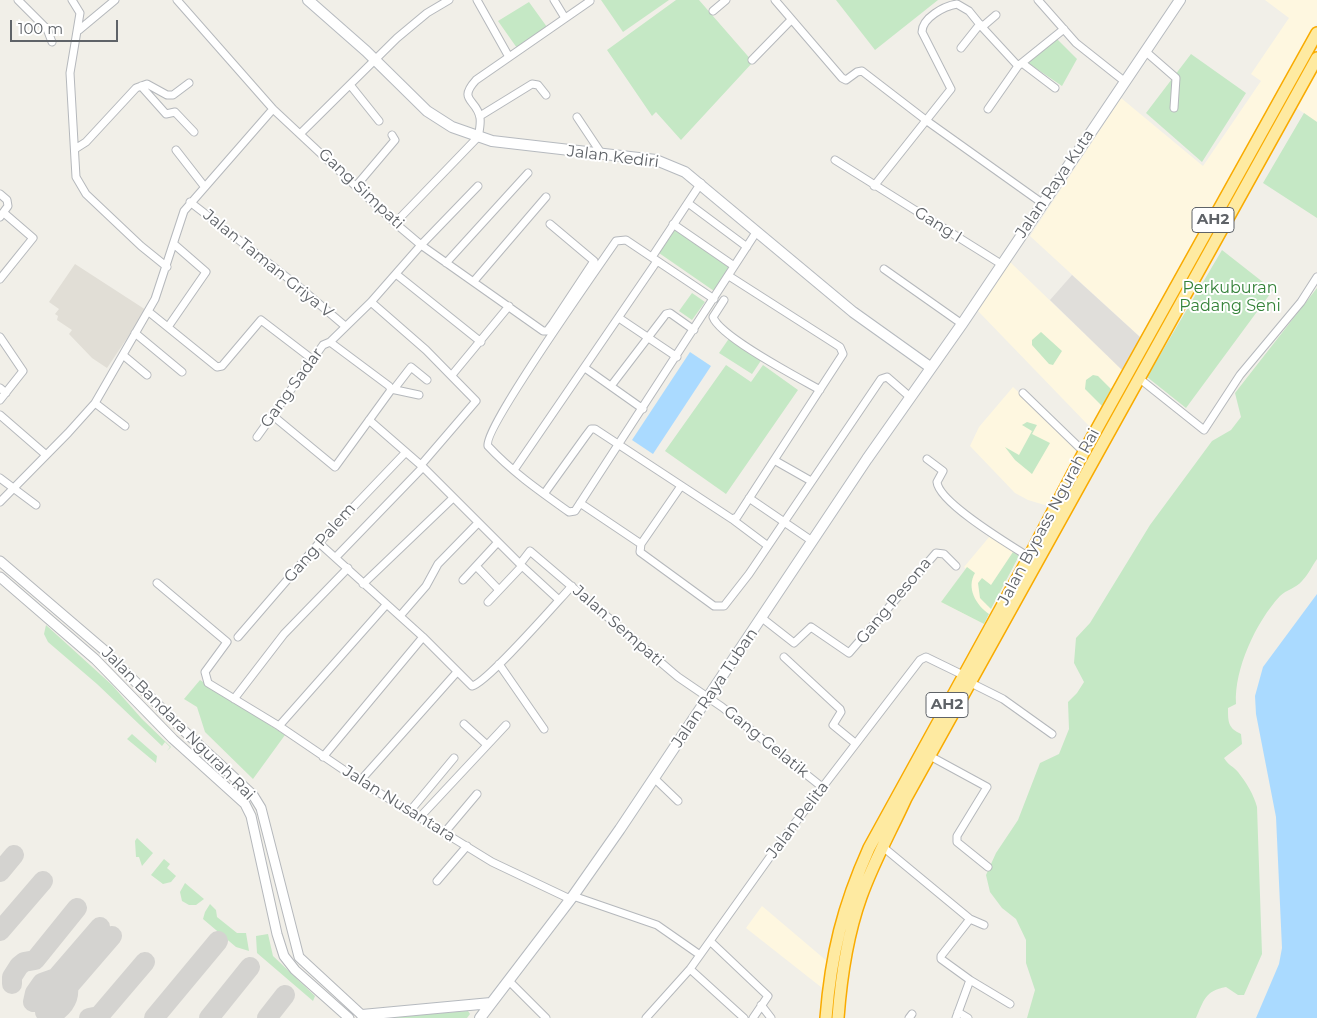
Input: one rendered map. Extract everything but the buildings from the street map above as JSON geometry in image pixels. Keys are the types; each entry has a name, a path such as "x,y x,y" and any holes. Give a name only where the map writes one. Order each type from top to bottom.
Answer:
{"highway":[{"name":"Jalan Bypass Ngurah Rai","path":"838,1018 849,937 862,894 883,847 1084,452 1317,33"},
{"name":"Jalan Bypass Ngurah Rai","path":"826,1018 834,949 851,890 880,826 1121,413 1317,58"},
{"path":"1109,407 1121,413"}],"main road":[{"name":"Jalan Kediri","path":"308,0 376,60 433,117 477,138 545,148 601,153 669,164 701,183 853,312 930,367"},
{"name":"Jalan Raya Kuta","path":"930,367 962,324 1180,0"},
{"name":"Jalan Raya Tuban","path":"480,1018 571,898 654,778 930,367"},
{"path":"364,1016 491,1002"}],"street":[{"path":"18,0 46,29 52,42"},
{"path":"72,0 80,11 79,30 70,73 75,172 82,188 141,246 167,267"},
{"path":"79,30 115,0"},
{"name":"Gang Simpati","path":"177,0 273,109 301,133 395,223 421,244 543,331 547,331 556,325"},
{"path":"477,0 509,57"},
{"path":"554,0 565,18"},
{"path":"713,11 726,0"},
{"path":"776,0 842,78 846,80 857,72 862,71 927,121 1042,204"},
{"path":"1038,0 1076,43 1124,81"},
{"path":"301,133 420,18 445,1"},
{"path":"395,223 477,138 480,116 467,94 468,89 476,80 590,1"},
{"path":"874,186 927,121 951,87 924,37 922,27 939,11 957,4 966,8 1020,64 1055,88"},
{"path":"961,48 981,25 996,15"},
{"path":"752,60 791,20"},
{"path":"988,109 1020,64 1064,28"},
{"path":"1146,51 1176,78 1174,108"},
{"path":"74,149 86,142 141,86 147,84 167,95 173,96 189,83"},
{"path":"480,116 532,84 538,85 546,95"},
{"path":"141,86 166,114 175,112 194,132"},
{"path":"351,86 380,121"},
{"path":"0,502 95,403 149,312 175,245 183,214 190,202 273,109"},
{"path":"577,117 601,153"},
{"path":"356,186 395,140 392,135"},
{"path":"176,150 204,186"},
{"name":"Gang I","path":"835,160 1001,264"},
{"path":"446,262 528,172"},
{"path":"514,470 619,318 655,259 673,224 701,183"},
{"name":"Gang Sadar","path":"257,436 324,344 330,342 371,302 421,244 478,186"},
{"path":"0,194 8,203 2,215 33,238 0,279"},
{"path":"474,281 546,197"},
{"name":"Jalan Taman Griya V","path":"190,202 298,286 345,326"},
{"path":"688,204 747,247"},
{"path":"550,224 594,261 512,394 486,442 497,457 570,512 575,511 643,409 757,231"},
{"path":"673,224 734,266"},
{"path":"556,325 616,241 626,240 714,299"},
{"path":"168,327 206,272 175,245"},
{"path":"884,269 962,324"},
{"path":"396,274 480,342"},
{"path":"729,276 840,347 843,354 737,517 732,519"},
{"path":"1140,379 1204,430 1235,382 1301,302 1317,278"},
{"path":"724,300 714,317 719,326 755,352 820,390"},
{"path":"336,557 422,466 476,402 452,375 371,302"},
{"path":"452,375 509,306"},
{"path":"149,312 217,367 222,366 261,320 312,359"},
{"path":"611,386 667,313 694,330"},
{"path":"619,318 676,358"},
{"path":"135,333 182,372"},
{"path":"0,337 23,371 0,400"},
{"path":"330,342 392,389 419,395"},
{"path":"123,355 147,375"},
{"path":"272,416 334,467 392,389 411,367 427,380"},
{"path":"585,368 643,409"},
{"path":"682,486 641,544 640,552 642,556 714,606 720,607 727,604 768,546 881,379 887,377 910,397"},
{"path":"0,388 6,393"},
{"path":"1023,393 1084,452"},
{"path":"95,403 125,426"},
{"path":"0,415 46,454"},
{"path":"369,420 422,466 478,523 559,600"},
{"path":"544,494 591,429 602,432 620,443 732,519 768,546"},
{"name":"Gang Palem","path":"238,637 319,543 406,452"},
{"path":"927,459 943,471 937,482 940,490 976,524 1029,557"},
{"path":"774,460 811,481"},
{"path":"0,478 36,505"},
{"path":"364,584 453,498"},
{"path":"749,498 812,541"},
{"path":"580,503 641,544"},
{"path":"400,616 426,586 438,564 478,523"},
{"path":"462,580 498,542"},
{"path":"319,543 423,637 473,686 499,664 572,586"},
{"name":"Jalan Sempati","path":"521,565 530,551 678,677 709,697"},
{"name":"Gang Pesona","path":"762,618 794,643 811,627 848,653 936,552 944,554 956,566"},
{"name":"Jalan Bandara Ngurah Rai","path":"0,561 104,650 159,706 252,794 261,808 299,957 364,1016"},
{"path":"488,602 521,565"},
{"path":"476,566 499,590"},
{"path":"234,699 284,634 348,568"},
{"name":"Jalan Bandara Ngurah Rai","path":"0,577 95,659 150,715 238,797 249,810 281,949 288,963 348,1018"},
{"name":"Jalan Nusantara","path":"157,583 227,642 205,675 208,683 279,726 360,781 518,876 571,898 657,925 700,955"},
{"path":"279,726 386,605"},
{"path":"323,757 423,637"},
{"path":"784,657 840,709 833,725 855,743"},
{"name":"Jalan Pelita","path":"646,1018 690,970 822,787 923,657 967,679"},
{"path":"499,664 544,729"},
{"path":"360,781 457,672"},
{"path":"967,679 1003,699 1052,734"},
{"name":"Gang Gelatik","path":"709,697 822,787"},
{"path":"150,715 159,706"},
{"path":"464,724 486,744"},
{"path":"420,817 486,744 506,725"},
{"path":"202,765 210,755"},
{"path":"930,756 988,787 957,836 957,842 988,867"},
{"path":"410,811 454,758"},
{"path":"654,778 678,800"},
{"path":"445,832 477,794"},
{"path":"437,881 466,846"},
{"path":"883,847 970,919 984,925"},
{"path":"272,911 286,908"},
{"path":"970,919 941,957 943,961 970,980 1010,1004"},
{"path":"710,941 768,996 753,1018"},
{"path":"690,970 744,1018"},
{"path":"968,1018 957,1015 970,980"},
{"path":"509,981 546,1018"},
{"path":"761,1005 771,1018"}],"shaded area":[{"path":"1265,0 1317,0 1317,23 1140,337 1030,236 1121,98 1203,166 1261,81 1251,74 1289,18"},
{"path":"1317,71 1317,122 1295,107"},
{"path":"1009,261 1122,370 1090,427 978,311"},
{"path":"75,264 146,310 107,368 92,358 69,334 72,330 57,320 58,316 55,314 59,309 49,302"},
{"path":"1072,275 1140,337 1122,370 1050,300"},
{"path":"1013,387 1080,449 1048,506 1028,500 1015,493 970,446 979,427"},
{"path":"990,536 1019,556 984,624 941,602 966,569 964,567"},
{"path":"762,906 828,962 826,991 746,928"}],"green space":[{"path":"601,0 669,0 623,32"},
{"path":"676,0 699,0 753,62 681,140 656,112 652,116 607,50"},
{"path":"836,0 938,0 875,50"},
{"path":"529,2 547,27 517,48 498,21"},
{"path":"1056,38 1077,59 1062,86 1028,63"},
{"path":"1191,54 1246,93 1202,162 1146,113"},
{"path":"1304,113 1317,122 1317,218 1263,183"},
{"path":"675,228 731,266 714,291 659,253"},
{"name":"Perkuburan Padang Seni","path":"1222,250 1273,290 1186,408 1147,377"},
{"path":"1317,288 1317,559 1304,579 1280,596 1255,632 1239,676 1236,704 1228,708 1231,727 1241,734 1242,744 1224,758 1244,780 1252,793 1257,807 1262,954 1244,995 1238,995 1226,987 1214,991 1206,997 1196,1018 1027,1018 1035,990 1026,963 1026,940 1016,919 1002,908 990,892 986,875 996,853 1018,820 1040,763 1059,754 1069,729 1068,702 1084,682 1074,663 1076,638 1090,623 1150,525 1212,441 1231,430 1241,417 1235,393"},
{"path":"692,293 705,302 692,320 679,311"},
{"path":"1041,332 1062,351 1053,365 1049,364 1032,345 1032,340"},
{"path":"730,337 762,359 752,374 719,353"},
{"path":"726,365 751,382 763,365 798,390 726,494 665,451"},
{"path":"1093,375 1098,376 1111,389 1102,406 1085,389 1086,380"},
{"path":"1027,422 1037,425 1032,434 1050,443 1032,474 1015,460 1005,447 1019,455 1032,431 1022,425"},
{"path":"1013,552 1019,556 991,609 980,598 978,583 982,578 991,585"},
{"path":"967,567 975,573 972,579 972,590 976,601 989,614 984,624 941,602"},
{"path":"46,625 112,685 142,719 171,747 167,751 170,747 165,742 162,746 97,684 48,642 44,634"},
{"path":"200,680 285,735 253,779 205,732 197,707 184,699"},
{"path":"132,734 157,756 156,763 127,739"},
{"path":"137,838 153,853 142,866 139,857 136,857 135,841"},
{"path":"164,859 170,864 167,868 176,876 171,882 163,884 151,875"},
{"path":"185,883 204,899 196,905 189,905 182,901 180,892"},
{"path":"210,904 216,910 217,917 237,933 246,933 249,951 236,947 203,919"},
{"path":"268,934 273,956 315,996 313,1001 257,953 256,936"},
{"path":"468,1011 470,1014 467,1018 378,1018"}],"water":[{"path":"690,352 711,366 653,454 632,440"},
{"path":"1317,594 1317,1018 1256,1018 1279,964 1282,948 1276,817 1256,714 1255,696 1263,667"}],"taxiway":[{"path":"0,872 14,855"},
{"path":"0,931 43,881"},
{"path":"12,984 12,977 19,966 24,962 35,960 77,908"},
{"path":"33,1002 35,993 42,983 56,978 100,927"},
{"path":"45,1012 47,1002 53,993 68,987 112,936"},
{"path":"154,1018 218,941"},
{"path":"89,1018 99,1016 145,962"},
{"path":"209,1018 250,967"},
{"path":"50,1016 64,1004 68,996 68,987"},
{"path":"267,1018 285,995"}]}
